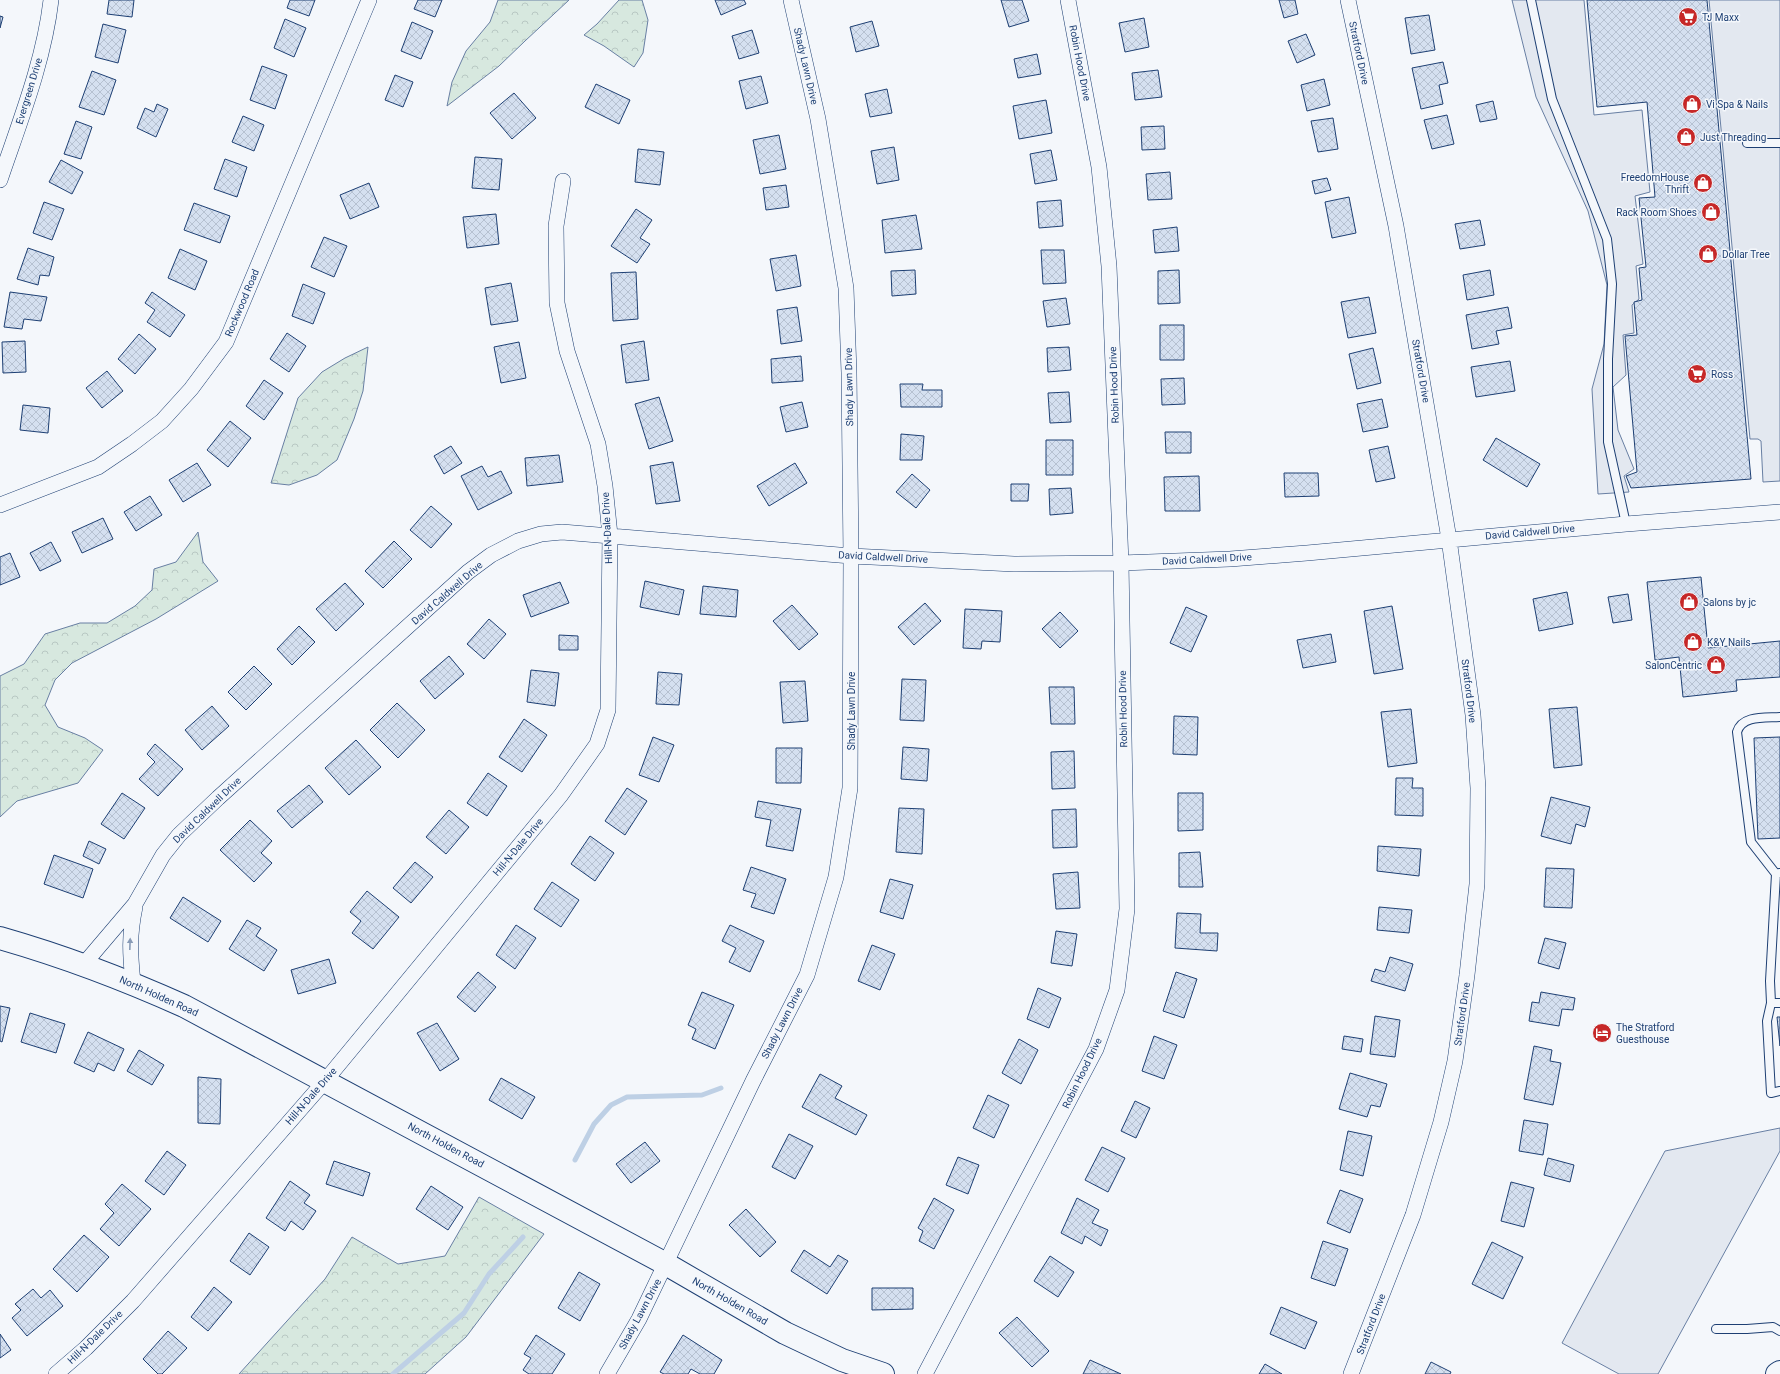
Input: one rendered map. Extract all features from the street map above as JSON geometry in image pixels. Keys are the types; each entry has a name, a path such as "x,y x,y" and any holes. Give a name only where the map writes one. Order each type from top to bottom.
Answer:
{"main road":[{"name":"North Holden Road","path":"0,938 84,964 133,983 184,1006 666,1264 785,1333 842,1360 883,1374"}],"street":[{"name":"Evergreen Drive","path":"0,180 32,86 49,20 51,0"},
{"name":"Rockwood Road","path":"0,505 98,467 162,421 192,389 226,342 369,0"},
{"name":"Shady Lawn Drive","path":"607,1374 639,1319 753,1081 807,975 836,877 850,788 851,556 849,373 846,288 818,119 791,0"},
{"name":"Robin Hood Drive","path":"925,1374 1096,1049 1117,990 1127,909 1121,563 1109,266 1099,167 1068,0"},
{"name":"Stratford Drive","path":"1348,0 1396,226 1449,539 1473,715 1478,788 1477,884 1467,975 1455,1061 1442,1122 1414,1215 1351,1374"},
{"name":"Hill-N-Dale Drive","path":"56,1374 86,1348 133,1301 325,1081 561,795 598,744 608,710 610,535 605,486 598,444 567,352 557,303 556,226 563,181"},
{"name":"David Caldwell Drive","path":"84,964 135,904 163,855 179,835 468,572 498,551 518,541 541,534 562,532 610,535 851,556 1014,564 1121,563 1230,559 1449,539 1780,512"},
{"name":"David Caldwell Drive","path":"133,983 129,948 135,904"}],"lane":[{"path":"1531,0 1552,99 1607,239 1612,284 1608,359 1608,442 1626,524"},
{"path":"1748,143 1780,143"},
{"path":"1780,717 1746,720 1739,725 1737,732 1751,842 1778,874 1770,981 1776,1003 1767,1021 1771,1093 1780,1091"},
{"path":"1716,1329 1773,1327 1780,1332"}],"green space":[{"path":"498,0 569,0 499,66 447,106 452,82 466,51 490,22"},
{"path":"619,0 642,0 648,20 643,53 634,67 604,46 584,35 597,24"},
{"path":"368,347 363,391 354,419 337,460 317,475 289,485 271,483 298,398 322,372 345,358"},
{"path":"198,532 203,562 218,581 156,619 72,663 55,680 45,705 58,727 85,738 103,750 78,783 17,801 0,817 0,676 24,664 45,634 80,623 107,623 135,606 152,590 154,569 176,562"},
{"path":"479,1197 544,1234 466,1337 425,1374 239,1374 325,1279 352,1237 398,1264 445,1256"}],"shaded area":[{"path":"1512,0 1584,0 1594,115 1642,110 1650,192 1635,196 1643,264 1636,266 1639,299 1632,305 1634,333 1623,335 1626,375 1613,387 1618,430 1634,469 1624,476 1629,492 1598,494 1592,389 1604,344 1607,285 1588,211 1536,97"},
{"path":"1709,0 1780,0 1780,481 1763,482 1761,441 1758,439 1750,439"},
{"path":"1780,1128 1780,1151 1658,1374 1619,1374 1562,1343 1665,1151"}],"building":[{"path":"109,0 134,0 132,17 107,14"},
{"path":"290,0 315,0 309,16 287,8"},
{"path":"418,0 442,0 435,17 414,9"},
{"path":"715,0 744,0 746,4 721,15"},
{"path":"1001,0 1022,0 1029,21 1009,27"},
{"path":"1279,0 1295,0 1298,14 1284,18"},
{"path":"1587,0 1707,0 1751,479 1631,488 1626,476 1637,472 1625,336 1637,335 1634,302 1642,300 1639,268 1646,267 1639,198 1655,197 1647,102 1597,107"},
{"path":"1429,15 1435,50 1411,54 1405,18"},
{"path":"0,16 3,17 0,28"},
{"path":"1144,18 1149,47 1125,52 1119,23"},
{"path":"285,19 306,28 294,57 274,48"},
{"path":"872,21 879,46 856,52 850,27"},
{"path":"412,22 433,31 421,59 401,51"},
{"path":"103,24 126,30 118,63 95,57"},
{"path":"752,30 759,53 739,59 732,36"},
{"path":"1306,34 1315,55 1297,63 1288,41"},
{"path":"1037,54 1041,74 1018,78 1014,59"},
{"path":"1443,62 1448,83 1439,85 1443,104 1421,109 1412,68"},
{"path":"262,66 287,75 275,109 250,100"},
{"path":"1158,70 1162,97 1135,100 1132,73"},
{"path":"92,71 116,80 104,115 79,107"},
{"path":"395,75 413,82 403,107 385,100"},
{"path":"761,76 768,103 746,109 739,81"},
{"path":"1324,79 1330,105 1307,111 1301,85"},
{"path":"596,84 630,100 619,124 585,107"},
{"path":"887,89 892,113 870,117 865,94"},
{"path":"514,93 536,118 512,139 490,113"},
{"path":"1046,100 1052,133 1019,139 1013,106"},
{"path":"1493,101 1497,119 1480,122 1476,105"},
{"path":"157,104 168,109 156,137 137,128 145,108 154,112"},
{"path":"1447,115 1454,144 1432,149 1424,120"},
{"path":"243,116 264,125 254,151 232,142"},
{"path":"1333,118 1338,149 1318,152 1311,121"},
{"path":"76,121 92,127 81,159 64,154"},
{"path":"1164,126 1165,149 1142,150 1141,127"},
{"path":"779,135 786,169 760,174 753,140"},
{"path":"894,147 899,180 877,184 871,151"},
{"path":"638,149 664,152 660,185 635,182"},
{"path":"1051,150 1057,180 1035,184 1030,154"},
{"path":"475,157 502,159 499,190 472,188"},
{"path":"225,159 247,167 237,197 214,189"},
{"path":"61,160 83,172 72,194 49,182"},
{"path":"1170,172 1172,199 1148,200 1146,174"},
{"path":"1327,178 1331,190 1315,194 1312,181"},
{"path":"369,183 379,207 350,219 340,195"},
{"path":"786,185 789,207 766,210 763,188"},
{"path":"1349,197 1356,233 1332,238 1325,202"},
{"path":"1061,200 1063,226 1039,228 1037,202"},
{"path":"44,202 64,209 52,240 33,233"},
{"path":"194,203 230,216 220,243 184,230"},
{"path":"636,209 652,220 640,238 650,244 637,263 611,246"},
{"path":"496,214 499,244 467,248 463,217"},
{"path":"916,215 922,249 885,253 882,220"},
{"path":"1480,220 1485,245 1460,249 1455,224"},
{"path":"1177,227 1179,251 1155,253 1153,230"},
{"path":"324,237 347,246 334,277 311,267"},
{"path":"28,248 54,257 49,276 40,275 38,285 17,279"},
{"path":"180,249 207,261 195,290 168,278"},
{"path":"1041,250 1064,250 1066,283 1043,284"},
{"path":"796,255 801,286 776,291 770,259"},
{"path":"915,270 916,294 892,296 891,271"},
{"path":"1179,270 1180,303 1158,304 1158,271"},
{"path":"1490,270 1494,295 1467,300 1463,275"},
{"path":"636,272 638,319 613,321 611,273"},
{"path":"511,283 518,321 491,325 485,288"},
{"path":"303,284 325,293 313,324 292,316"},
{"path":"10,292 47,297 41,321 24,319 22,329 4,327"},
{"path":"152,292 185,315 170,337 147,322 155,310 145,303"},
{"path":"1369,297 1376,333 1348,338 1341,302"},
{"path":"1066,298 1070,324 1047,327 1043,301"},
{"path":"797,307 802,341 781,344 777,310"},
{"path":"1508,307 1512,328 1496,331 1499,344 1472,349 1466,315"},
{"path":"1160,325 1184,325 1184,360 1160,360"},
{"path":"287,333 306,346 289,372 270,359"},
{"path":"139,334 156,349 135,374 118,359"},
{"path":"25,341 26,372 3,373 2,342"},
{"path":"644,341 649,380 626,383 621,345"},
{"path":"519,342 526,378 501,383 494,347"},
{"path":"1069,347 1071,370 1048,372 1047,348"},
{"path":"1373,348 1381,383 1357,389 1349,354"},
{"path":"801,356 803,381 772,383 771,359"},
{"path":"1510,361 1515,391 1476,397 1471,367"},
{"path":"107,371 123,391 102,408 86,388"},
{"path":"1184,378 1185,404 1162,405 1161,379"},
{"path":"264,380 283,393 264,420 246,406"},
{"path":"900,384 923,384 922,390 942,390 942,407 901,407"},
{"path":"1069,392 1071,422 1050,423 1048,393"},
{"path":"659,397 673,441 649,449 635,404"},
{"path":"1382,399 1388,427 1363,432 1357,404"},
{"path":"802,402 808,427 786,432 780,407"},
{"path":"23,405 50,408 48,433 20,430"},
{"path":"230,421 251,438 228,467 207,450"},
{"path":"1165,432 1191,432 1191,453 1166,453"},
{"path":"901,434 924,436 922,460 900,460"},
{"path":"1496,438 1540,464 1527,487 1483,460"},
{"path":"1046,440 1073,440 1073,475 1046,475"},
{"path":"451,446 462,463 444,474 434,456"},
{"path":"1388,446 1395,478 1376,482 1369,450"},
{"path":"559,455 563,482 527,486 525,458"},
{"path":"673,462 680,501 656,504 650,466"},
{"path":"197,463 211,485 183,502 169,480"},
{"path":"795,463 807,483 769,506 757,486"},
{"path":"482,466 488,477 501,471 512,493 478,510 461,476"},
{"path":"1284,473 1318,473 1319,496 1285,497"},
{"path":"912,474 930,490 916,508 896,492"},
{"path":"1199,476 1200,511 1165,511 1164,477"},
{"path":"1011,484 1029,484 1028,501 1011,501"},
{"path":"1071,488 1073,513 1050,515 1049,489"},
{"path":"150,496 162,515 136,531 124,512"},
{"path":"431,506 452,524 431,548 410,530"},
{"path":"103,518 113,539 82,553 72,532"},
{"path":"394,541 412,559 383,588 365,571"},
{"path":"51,542 61,561 40,571 30,553"},
{"path":"10,553 20,577 0,585 0,557"},
{"path":"1701,577 1708,648 1780,641 1780,677 1736,680 1737,691 1683,697 1679,657 1655,660 1647,582"},
{"path":"645,581 684,590 679,615 640,607"},
{"path":"560,582 569,603 531,617 523,595"},
{"path":"345,583 364,604 336,631 316,609"},
{"path":"703,586 738,590 736,617 700,614"},
{"path":"1567,592 1573,624 1539,631 1533,599"},
{"path":"1628,594 1632,620 1613,623 1608,597"},
{"path":"925,603 941,621 914,645 898,627"},
{"path":"792,605 818,634 799,650 773,621"},
{"path":"1392,606 1403,669 1374,674 1364,611"},
{"path":"1186,607 1207,616 1191,652 1170,643"},
{"path":"965,609 1002,611 1000,642 982,641 981,649 963,648"},
{"path":"1060,612 1078,631 1060,648 1042,629"},
{"path":"489,619 506,634 484,659 467,644"},
{"path":"299,626 315,642 292,665 277,649"},
{"path":"1331,634 1336,662 1303,668 1297,640"},
{"path":"559,635 578,636 578,650 559,650"},
{"path":"449,656 464,674 435,699 420,681"},
{"path":"254,666 272,684 246,710 228,692"},
{"path":"531,670 559,673 555,706 527,702"},
{"path":"658,672 682,674 679,705 656,704"},
{"path":"902,679 926,680 924,721 900,720"},
{"path":"805,681 808,721 783,723 780,682"},
{"path":"1049,687 1074,687 1075,724 1051,724"},
{"path":"397,703 425,730 398,758 370,730"},
{"path":"212,706 229,726 202,750 185,730"},
{"path":"1577,707 1582,765 1554,768 1549,709"},
{"path":"1411,709 1417,763 1388,767 1381,712"},
{"path":"1174,716 1198,717 1197,755 1173,754"},
{"path":"524,719 547,735 522,772 499,757"},
{"path":"653,737 674,745 659,782 639,775"},
{"path":"1780,737 1780,838 1758,839 1754,738"},
{"path":"356,740 381,767 349,795 325,768"},
{"path":"155,744 183,769 158,796 139,779 155,762 147,754"},
{"path":"903,747 929,749 927,781 901,779"},
{"path":"776,748 802,748 801,783 776,783"},
{"path":"1074,751 1075,788 1052,789 1051,752"},
{"path":"488,773 507,786 487,816 467,803"},
{"path":"1396,778 1413,778 1412,788 1423,788 1423,816 1395,815"},
{"path":"309,785 323,802 292,828 277,811"},
{"path":"627,788 647,801 625,835 605,821"},
{"path":"122,793 145,808 124,839 101,824"},
{"path":"1178,793 1203,793 1203,830 1178,831"},
{"path":"1551,797 1590,807 1585,827 1576,824 1571,844 1541,836"},
{"path":"758,801 801,809 793,851 766,846 771,820 755,817"},
{"path":"899,808 924,809 922,854 896,852"},
{"path":"1076,809 1077,847 1053,848 1052,810"},
{"path":"449,810 469,827 446,854 426,837"},
{"path":"250,820 272,841 261,853 272,863 254,882 220,850"},
{"path":"590,836 614,853 595,881 571,864"},
{"path":"89,841 106,849 99,864 83,856"},
{"path":"1378,846 1421,849 1419,876 1377,871"},
{"path":"1200,852 1203,887 1179,887 1179,853"},
{"path":"54,855 93,869 83,898 44,884"},
{"path":"415,862 433,877 411,903 393,888"},
{"path":"751,867 786,879 774,914 751,907 756,894 743,890"},
{"path":"1546,868 1574,869 1572,908 1544,907"},
{"path":"1078,872 1080,908 1056,909 1053,874"},
{"path":"890,879 913,885 903,919 880,912"},
{"path":"552,882 579,900 561,927 534,909"},
{"path":"367,891 399,917 373,949 352,933 361,921 350,912"},
{"path":"183,897 221,921 208,942 170,918"},
{"path":"1379,907 1412,910 1409,933 1377,930"},
{"path":"1177,913 1201,914 1200,933 1218,933 1217,951 1175,948"},
{"path":"247,920 261,928 256,936 277,950 264,971 229,949"},
{"path":"516,925 536,938 515,969 496,955"},
{"path":"730,925 764,941 750,972 729,962 736,948 722,941"},
{"path":"1056,931 1077,934 1072,966 1051,963"},
{"path":"1545,938 1566,943 1559,969 1538,963"},
{"path":"872,945 895,954 880,990 858,981"},
{"path":"1390,957 1413,964 1405,991 1371,981 1375,969 1385,972"},
{"path":"329,959 336,983 298,994 291,970"},
{"path":"478,972 496,987 475,1012 457,997"},
{"path":"1176,972 1197,979 1184,1018 1163,1011"},
{"path":"1038,988 1061,998 1049,1028 1027,1019"},
{"path":"702,992 734,1005 715,1049 692,1039 696,1029 688,1025"},
{"path":"1541,992 1575,998 1573,1010 1562,1009 1559,1026 1529,1021 1532,1002 1539,1003"},
{"path":"0,1006 10,1008 2,1042 0,1041"},
{"path":"30,1013 65,1024 56,1053 21,1042"},
{"path":"1375,1016 1400,1020 1395,1057 1370,1054"},
{"path":"1777,1017 1780,1017 1780,1046"},
{"path":"437,1023 459,1059 440,1071 417,1033"},
{"path":"88,1032 124,1049 114,1071 98,1063 94,1072 74,1063"},
{"path":"1154,1036 1177,1045 1164,1079 1142,1071"},
{"path":"1344,1036 1363,1039 1361,1052 1342,1049"},
{"path":"1019,1039 1038,1050 1021,1084 1002,1073"},
{"path":"1534,1046 1552,1050 1550,1061 1561,1063 1553,1105 1524,1099"},
{"path":"139,1050 164,1065 152,1085 127,1071"},
{"path":"1350,1073 1387,1084 1380,1107 1371,1105 1367,1117 1339,1109"},
{"path":"820,1074 842,1086 835,1098 867,1115 856,1135 802,1107"},
{"path":"198,1077 221,1079 220,1124 198,1123"},
{"path":"501,1078 535,1097 522,1119 489,1100"},
{"path":"988,1095 1009,1105 994,1138 973,1128"},
{"path":"1135,1101 1150,1108 1136,1138 1121,1131"},
{"path":"1524,1120 1548,1124 1543,1155 1519,1151"},
{"path":"1348,1131 1372,1136 1363,1176 1340,1170"},
{"path":"789,1134 813,1146 795,1179 772,1167"},
{"path":"645,1142 660,1161 631,1183 616,1164"},
{"path":"1102,1147 1125,1158 1108,1192 1085,1180"},
{"path":"167,1151 186,1165 164,1195 145,1181"},
{"path":"958,1157 979,1165 968,1194 946,1185"},
{"path":"1548,1158 1574,1165 1570,1182 1544,1175"},
{"path":"334,1161 370,1173 363,1196 326,1184"},
{"path":"290,1181 310,1195 304,1203 316,1211 303,1230 291,1221 285,1231 266,1218"},
{"path":"1511,1182 1534,1188 1524,1227 1501,1221"},
{"path":"122,1184 151,1209 119,1246 100,1229 114,1213 105,1204"},
{"path":"431,1186 463,1207 448,1230 416,1209"},
{"path":"1340,1190 1363,1199 1350,1233 1327,1223"},
{"path":"934,1198 954,1210 934,1249 919,1241 923,1231 918,1228"},
{"path":"1077,1198 1099,1210 1092,1223 1108,1230 1101,1246 1085,1236 1082,1244 1061,1233"},
{"path":"746,1209 776,1242 760,1257 729,1225"},
{"path":"249,1233 269,1247 250,1275 230,1261"},
{"path":"84,1235 109,1257 77,1292 53,1269"},
{"path":"1323,1241 1348,1249 1335,1286 1311,1278"},
{"path":"1492,1242 1523,1257 1503,1299 1472,1284"},
{"path":"804,1250 830,1267 838,1255 848,1261 827,1294 791,1271"},
{"path":"1050,1256 1074,1272 1058,1297 1034,1281"},
{"path":"579,1272 600,1284 580,1321 558,1308"},
{"path":"214,1287 232,1302 208,1331 191,1317"},
{"path":"872,1288 913,1288 913,1309 872,1310"},
{"path":"33,1289 41,1298 50,1290 63,1306 27,1336 12,1318 21,1310 15,1304"},
{"path":"1281,1307 1317,1322 1305,1349 1270,1334"},
{"path":"1017,1317 1049,1351 1032,1367 999,1333"},
{"path":"168,1331 187,1348 162,1374 158,1374 143,1359"},
{"path":"0,1334 11,1350 0,1358"},
{"path":"536,1335 565,1354 552,1374 529,1374 523,1370 531,1358 524,1354"},
{"path":"683,1335 722,1360 714,1374 700,1374 691,1369 688,1374 664,1374 660,1372"},
{"path":"1090,1360 1121,1374 1083,1374"},
{"path":"1431,1362 1451,1372 1450,1374 1425,1374"},
{"path":"1265,1364 1282,1374 1259,1374"}],"waterway":[{"path":"575,1160 594,1124 611,1105 627,1097 702,1095 721,1088"},
{"path":"393,1374 464,1313 489,1274 523,1237"}],"place":[{"name":"TJ Maxx","path":"1688,17"},
{"name":"Vi Spa & Nails","path":"1692,104"},
{"name":"Just Threading","path":"1686,137"},
{"name":"FreedomHouse Thrift","path":"1703,183"},
{"name":"Rack Room Shoes","path":"1711,212"},
{"name":"Dollar Tree","path":"1708,254"},
{"name":"Ross","path":"1697,374"},
{"name":"Salons by jc","path":"1689,602"},
{"name":"K&Y Nails","path":"1693,642"},
{"name":"SalonCentric","path":"1716,665"},
{"name":"The Stratford Guesthouse","path":"1602,1033"}]}
